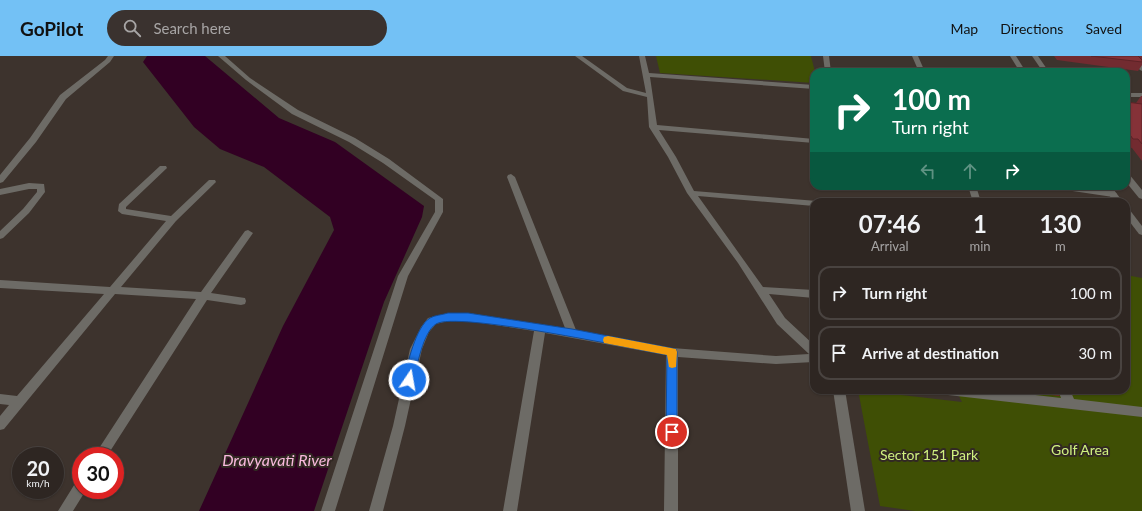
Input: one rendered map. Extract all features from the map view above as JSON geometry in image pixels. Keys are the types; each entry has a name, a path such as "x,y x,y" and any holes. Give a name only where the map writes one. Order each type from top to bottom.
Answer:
{"street":[{"path":"0,180 33,140 63,97 108,61 111,56"},
{"path":"221,56 248,79 295,112 352,140 386,161 439,199 439,212 403,276 328,511"},
{"path":"578,56 625,90 650,96"},
{"path":"642,56 650,96 653,127 672,157 691,193 761,290 781,321 810,348"},
{"path":"826,56 828,68"},
{"path":"915,56 920,68"},
{"path":"1013,56 1020,68"},
{"path":"1036,56 1044,68"},
{"path":"1131,56 1142,69"},
{"path":"645,75 810,87"},
{"path":"1130,95 1142,95"},
{"path":"653,127 810,140"},
{"path":"163,168 122,206 122,211 173,219"},
{"path":"511,176 572,333"},
{"path":"1130,181 1142,196"},
{"path":"0,425 173,219 212,182"},
{"path":"0,192 29,186 41,186 41,192 26,211 0,236"},
{"path":"1086,190 1113,194"},
{"path":"1110,190 1116,198"},
{"path":"691,193 810,203"},
{"path":"1130,216 1142,232"},
{"path":"106,447 204,296 248,233"},
{"path":"0,284 204,296 241,301"},
{"path":"761,290 810,294"},
{"path":"376,511 399,426 416,350 425,330 432,321 448,317 468,317 572,333 672,352 776,360 810,359"},
{"path":"510,511 540,328"},
{"path":"671,511 672,352"},
{"path":"840,394 858,511"},
{"path":"983,394 1142,412"},
{"path":"1066,394 1070,404"},
{"path":"0,399 20,401"},
{"path":"65,511 73,499"}],"green space":[{"path":"656,56 811,56 814,68 810,68 810,83 660,73"},
{"path":"1130,276 1142,278 1142,511 915,511 880,506 859,394 893,394 962,402 958,394 1130,394"}],"water":[{"name":"Dravyavati River","path":"147,56 205,56 279,118 335,142 424,206 422,217 384,302 314,511 199,511 283,326 334,230 330,217 264,167 220,149 194,127 143,62"}],"building":[{"path":"1091,56 1138,56 1142,62"},
{"path":"1130,102 1142,104 1142,144 1138,139 1133,139 1130,135"}],"slow traffic":[{"path":"608,340 672,352 672,364"}],"route":[{"path":"409,380 416,350 425,330 432,321 448,317 468,317 572,333 672,352 672,432"}],"park label":[{"name":"Golf Area","path":"1080,450"},
{"name":"Sector 151 Park","path":"929,455"}]}
